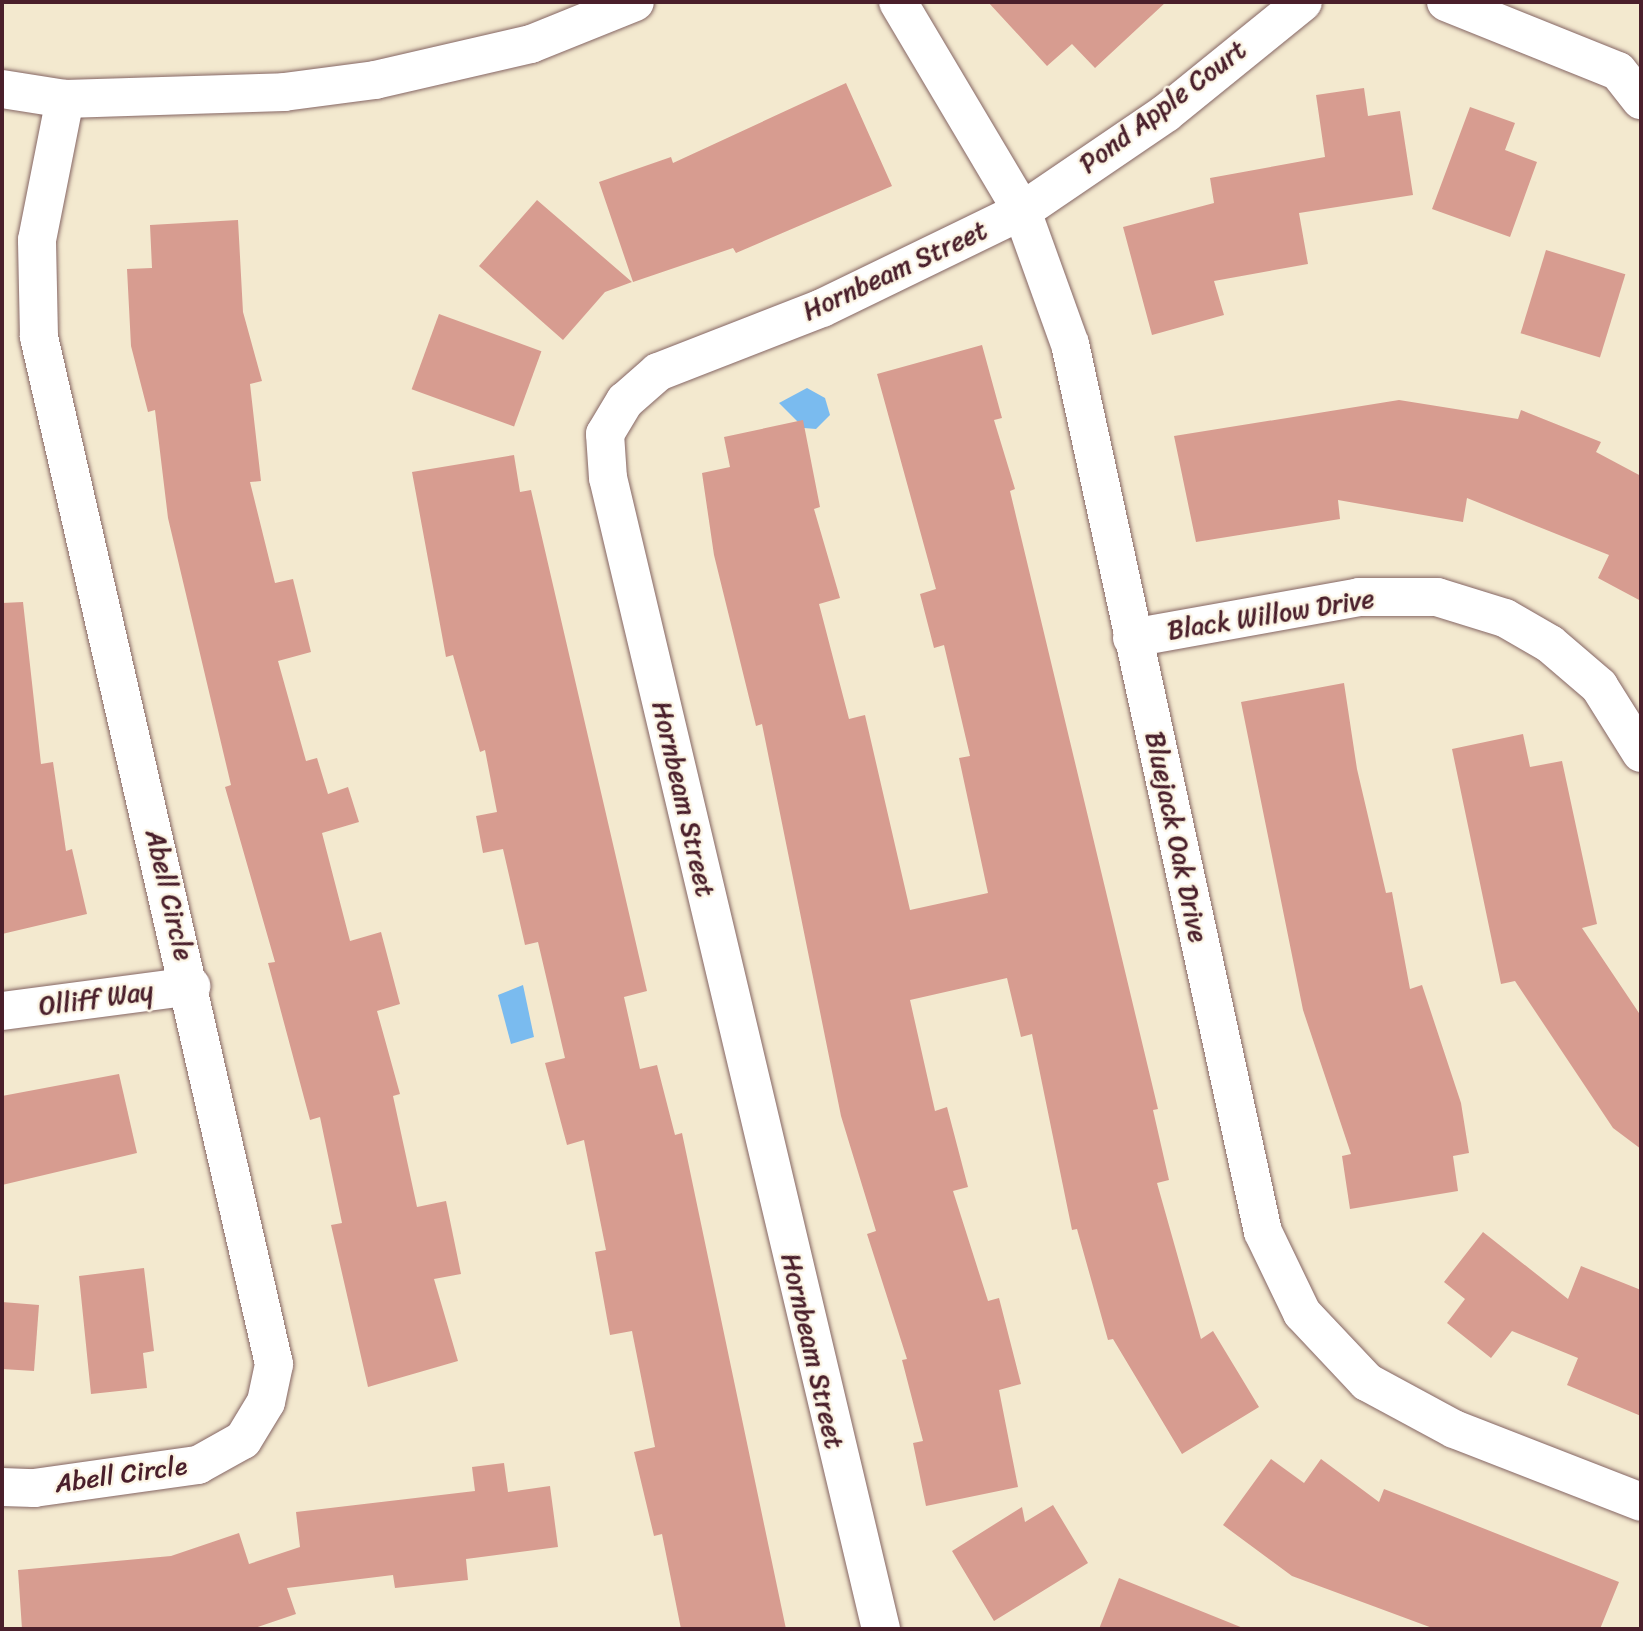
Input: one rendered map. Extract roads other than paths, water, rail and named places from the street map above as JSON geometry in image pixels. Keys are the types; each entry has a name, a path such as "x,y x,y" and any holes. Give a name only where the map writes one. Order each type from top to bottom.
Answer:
{"street":[{"path":"2,89 65,99 284,92 375,80 531,44 635,2"},
{"name":"Bluejack Oak Drive","path":"898,2 1022,211 1070,344 1263,1232 1302,1313 1367,1382 1454,1429 1641,1502"},
{"name":"Pond Apple Court","path":"1022,211 1166,113 1303,2"},
{"path":"1446,2 1618,71 1641,100"},
{"name":"Abell Circle","path":"2,1487 34,1488 198,1465 243,1440 267,1402 274,1364 191,986 39,337 37,240 65,99"},
{"name":"Hornbeam Street","path":"881,1629 608,478 605,434 625,401 657,372 822,308 1022,211"},
{"name":"Black Willow Drive","path":"1132,638 1359,597 1437,597 1505,618 1550,644 1599,686 1641,753"},
{"name":"Olliff Way","path":"2,1011 191,986"}],"water":[{"path":"807,388 825,398 830,415 816,429 804,428 779,403"},
{"path":"523,985 534,1037 511,1044 498,995"}]}
